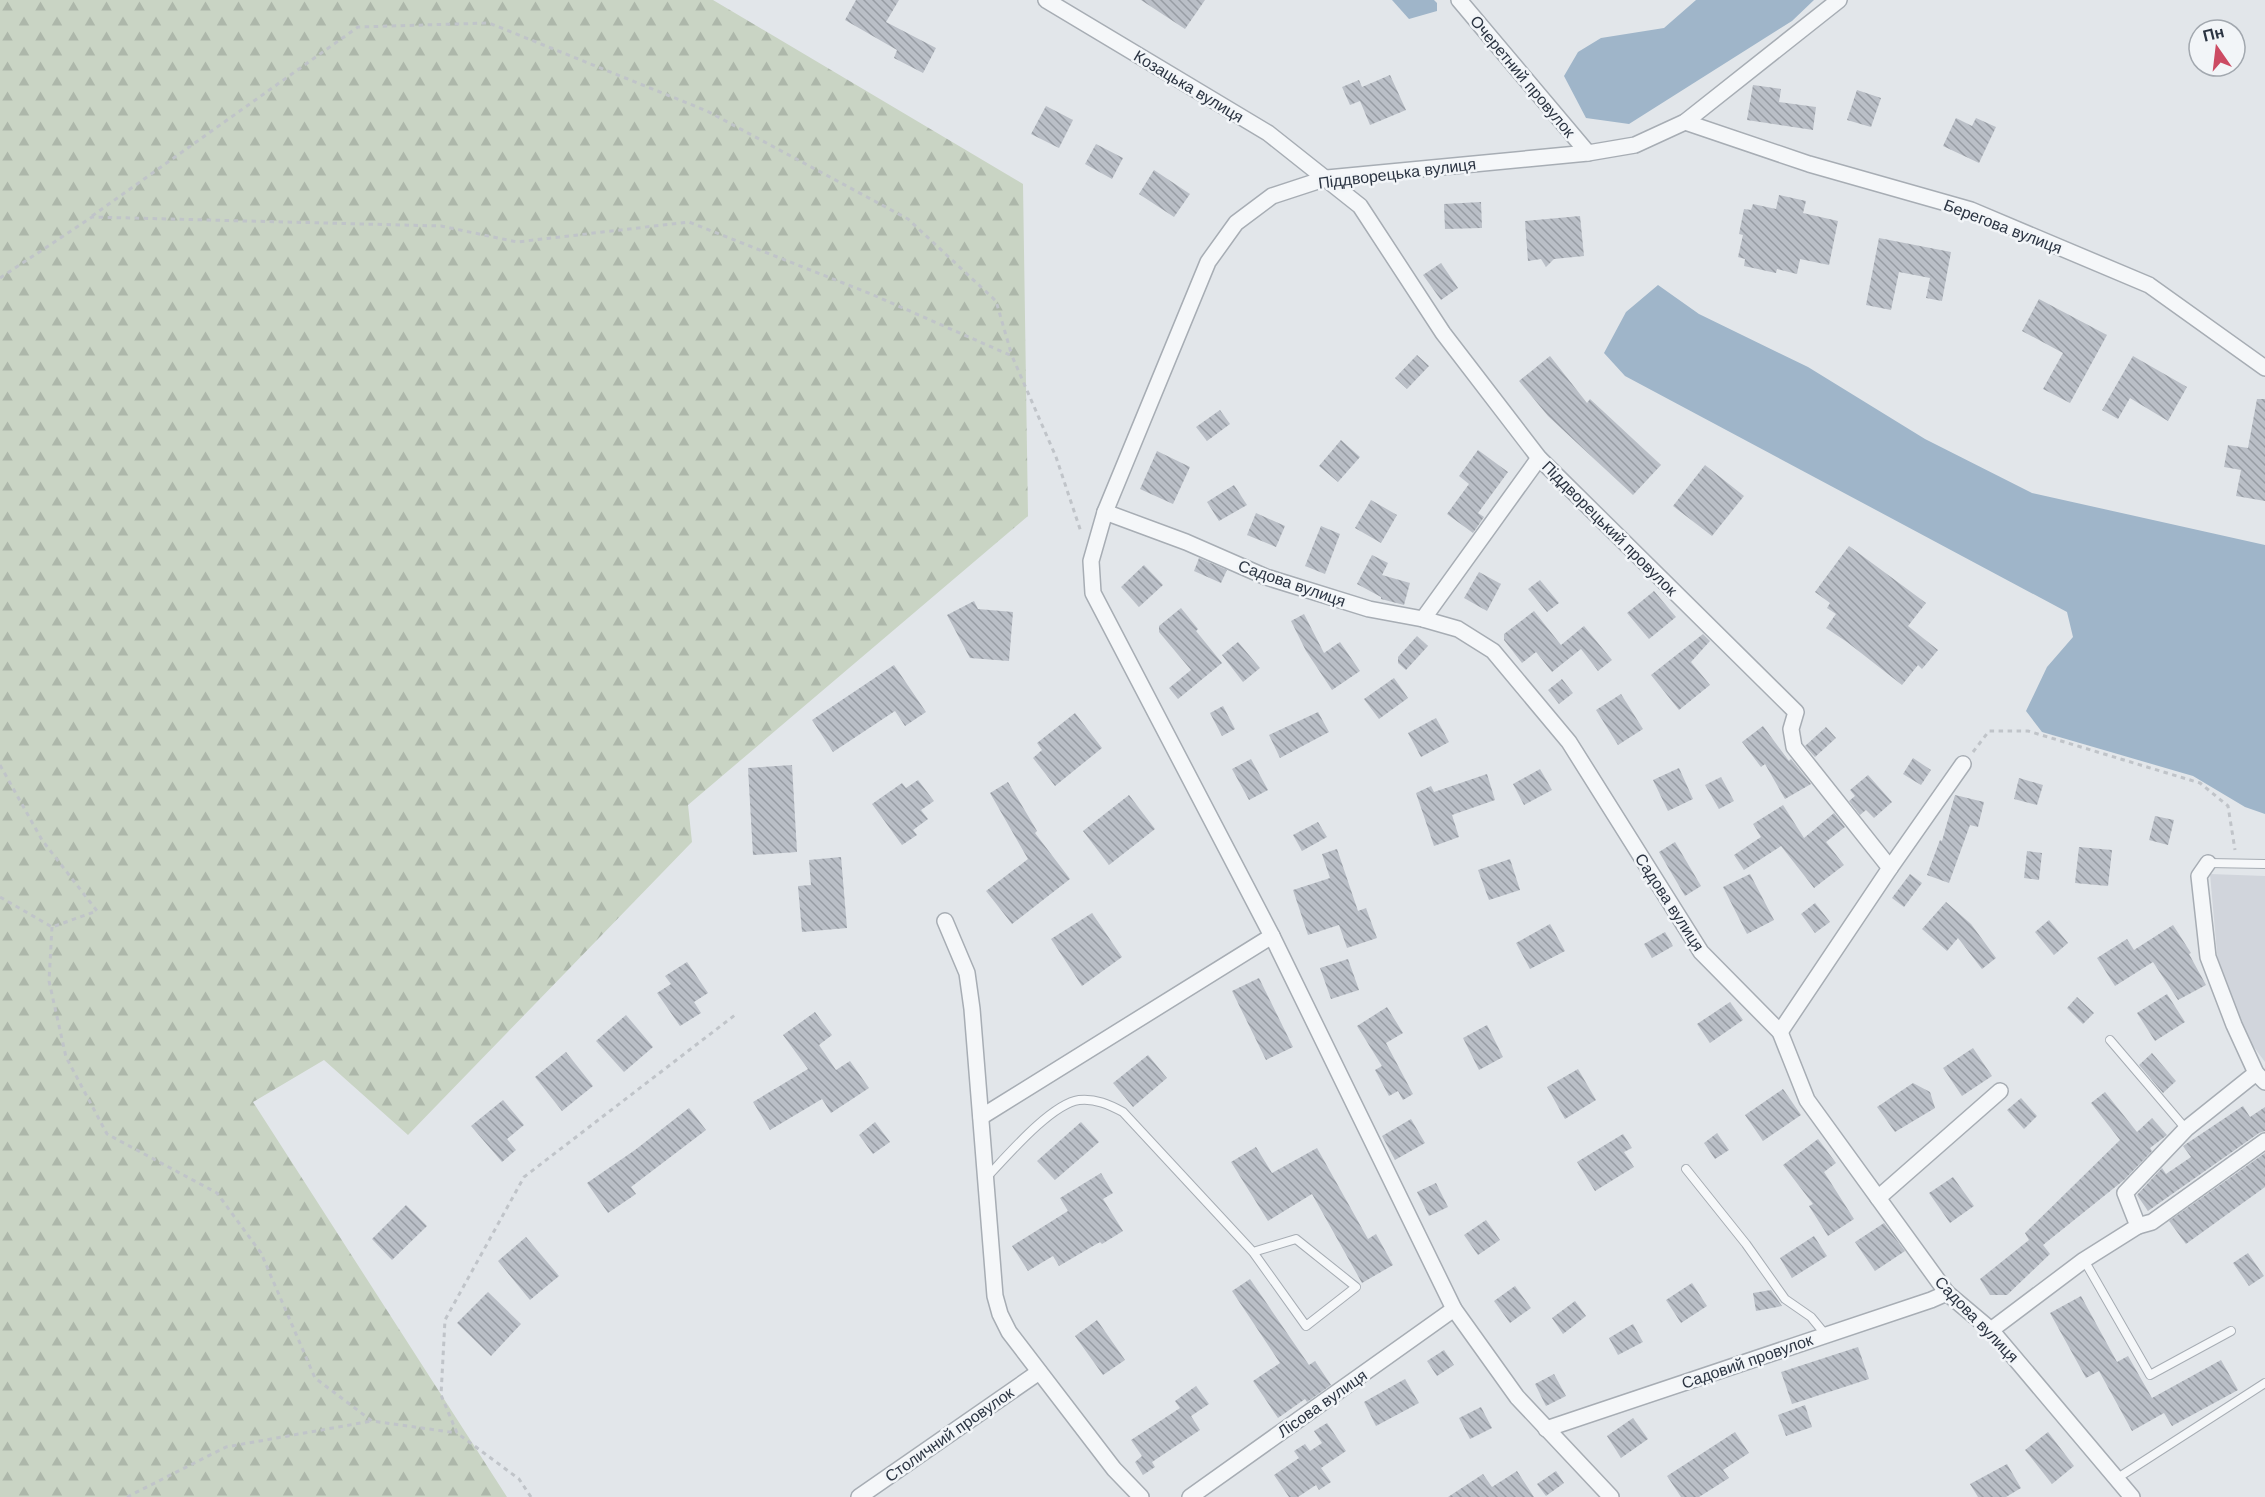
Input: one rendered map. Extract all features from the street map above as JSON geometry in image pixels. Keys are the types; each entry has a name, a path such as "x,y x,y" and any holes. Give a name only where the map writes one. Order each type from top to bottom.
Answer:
{"street":[{"name":"Козацька вулиця","path":"1046,0 1268,133 1327,178"},
{"name":"Очеретний провулок","path":"1459,0 1588,153"},
{"name":"Піддворецька вулиця","path":"1611,1497 1517,1397 1454,1309 1272,936 1093,593 1091,561 1105,512 1209,262 1236,223 1272,196 1327,178 1588,153 1635,145 1684,122 1839,0"},
{"name":"Берегова вулиця","path":"1684,122 1809,164 1971,210 2149,285 2265,368"},
{"name":"Піддворецький провулок","path":"1327,178 1360,206 1443,333 1539,458 1796,712 1791,729 1794,747 1890,868"},
{"path":"1423,619 1539,458"},
{"name":"Садова вулиця","path":"1105,512 1186,542 1266,577 1369,609 1423,619 1458,629 1492,651 1569,742 1701,952 1780,1032 1807,1100 1947,1293 1991,1330 2132,1497"},
{"path":"1780,1032 1963,764"},
{"path":"2138,1226 2125,1193 2186,1129 2261,1077 2234,1025 2208,957 2199,876 2208,863"},
{"path":"945,921 966,973 972,1009 998,1305 1009,1332 1114,1469 1142,1497"},
{"path":"981,1117 1272,936"},
{"path":"1878,1198 2000,1091"},
{"path":"1991,1330 2084,1260 2138,1226 2152,1222 2265,1141"},
{"name":"Садовий провулок","path":"1546,1429 1947,1293"},
{"name":"Лісова вулиця","path":"1190,1497 1454,1309"},
{"name":"Столичний провулок","path":"859,1497 1039,1372"}],"lane":[{"path":"2208,863 2265,864"},
{"path":"2110,1040 2186,1129"},
{"path":"986,1178 1017,1145 1059,1107 1080,1100 1106,1103 1123,1112 1253,1252 1305,1326 1356,1287 1296,1239 1253,1252"},
{"path":"1686,1169 1746,1244 1785,1299 1811,1317 1826,1334"},
{"path":"2084,1260 2150,1375 2231,1331"},
{"path":"2116,1479 2265,1383"}],"path":[{"path":"0,278 92,217 358,27 489,23 707,111 908,219 996,301 1012,356 1056,458 1091,561"},
{"path":"92,217 441,226 517,242 689,222 871,294 1012,356"},
{"path":"1963,764 1989,730 2028,731 2200,783 2228,806 2238,864"},
{"path":"0,765 42,840 97,911 52,927 0,897"},
{"path":"52,927 49,981 66,1057 107,1134 217,1193 261,1253 315,1377 372,1421"},
{"path":"457,1433 441,1395 445,1320 524,1177 735,1015"},
{"path":"127,1497 225,1447 372,1421 457,1433 519,1479 531,1497"}],"shaded area":[{"path":"2210,874 2265,876 2265,1062 2245,1035 2218,964"}],"green space":[{"path":"0,0 713,0 1023,184 1028,516 688,805 692,842 408,1135 324,1060 253,1102 507,1497 0,1497"}],"water":[{"path":"1392,0 1434,0 1437,3 1437,11 1409,19"},
{"path":"1696,0 1814,0 1792,21 1629,124 1586,118 1564,76 1578,52 1601,38 1664,28"},
{"path":"1658,285 1699,314 1808,367 1925,439 2032,493 2265,545 2265,814 2245,807 2193,776 2042,732 2026,711 2047,667 2073,637 2067,612 1625,376 1604,353 1626,312"}],"building":[{"path":"856,0 899,0 886,22 936,48 923,73 894,58 897,50 845,20"},
{"path":"1141,0 1205,0 1185,29"},
{"path":"1390,75 1406,110 1370,125 1360,101 1350,105 1342,87 1359,80 1362,87"},
{"path":"1753,85 1781,89 1779,102 1816,107 1813,130 1747,120"},
{"path":"1857,90 1881,98 1871,127 1847,120"},
{"path":"1046,106 1073,120 1059,148 1031,134"},
{"path":"1956,118 1972,126 1976,118 1996,127 1979,163 1943,146"},
{"path":"1096,144 1123,158 1112,179 1085,164"},
{"path":"1154,170 1190,194 1174,217 1139,194"},
{"path":"1779,195 1806,201 1803,213 1838,221 1829,265 1800,259 1797,274 1777,269 1776,273 1744,266 1745,259 1738,257 1743,235 1739,234 1744,209 1751,210 1753,204 1776,209"},
{"path":"1481,202 1482,228 1445,229 1444,204"},
{"path":"1580,216 1584,256 1554,259 1546,267 1541,259 1528,261 1525,221"},
{"path":"1879,238 1951,252 1942,301 1926,298 1930,278 1899,272 1891,310 1866,305"},
{"path":"1441,263 1458,288 1441,300 1423,275"},
{"path":"2039,299 2107,335 2070,403 2043,389 2063,353 2022,331"},
{"path":"1417,355 1429,366 1407,389 1395,378"},
{"path":"1550,356 1587,403 1590,399 1661,465 1633,495 1548,416 1519,381"},
{"path":"2133,356 2187,387 2168,421 2130,398 2118,419 2102,410"},
{"path":"2257,399 2265,399 2265,501 2236,496 2241,470 2224,467 2228,445 2248,448"},
{"path":"1220,410 1230,424 1207,441 1196,427"},
{"path":"1341,440 1360,457 1338,482 1319,466"},
{"path":"1478,450 1508,472 1478,513 1484,517 1473,533 1447,514 1469,484 1459,476"},
{"path":"1157,451 1190,467 1173,504 1140,489"},
{"path":"1705,465 1744,496 1712,536 1673,506"},
{"path":"1234,485 1247,505 1219,521 1207,502"},
{"path":"1371,500 1397,515 1381,543 1355,528"},
{"path":"1256,513 1285,526 1276,547 1247,535"},
{"path":"1321,526 1340,534 1325,574 1305,566"},
{"path":"1849,546 1926,603 1908,626 1938,650 1922,669 1918,665 1902,685 1826,628 1836,614 1827,608 1830,603 1815,592"},
{"path":"1372,555 1388,563 1382,575 1410,583 1404,605 1381,599 1357,584"},
{"path":"1199,558 1227,570 1221,583 1194,571"},
{"path":"1144,565 1163,585 1139,607 1121,587"},
{"path":"1479,572 1501,584 1487,611 1464,598"},
{"path":"1540,580 1559,603 1547,612 1528,589"},
{"path":"1654,591 1676,617 1649,639 1627,613"},
{"path":"974,601 978,609 1013,612 1009,661 970,658 947,615"},
{"path":"1181,608 1222,663 1178,699 1169,688 1191,670 1159,632 1159,626"},
{"path":"1534,611 1561,645 1584,626 1612,660 1598,671 1581,649 1552,672 1536,652 1522,663 1504,640 1504,634"},
{"path":"1304,614 1324,653 1340,642 1360,671 1332,690 1306,651 1291,621"},
{"path":"1703,634 1710,641 1691,662 1710,685 1679,710 1651,675"},
{"path":"1417,636 1428,646 1406,670 1398,663 1398,657"},
{"path":"1238,642 1260,668 1243,682 1222,655"},
{"path":"894,665 926,712 905,726 895,711 833,752 812,720"},
{"path":"1394,678 1408,698 1379,719 1364,699"},
{"path":"1562,679 1573,693 1559,704 1548,690"},
{"path":"1621,694 1643,729 1618,745 1596,710"},
{"path":"1223,706 1235,729 1222,736 1210,713"},
{"path":"1318,712 1329,732 1280,758 1269,735"},
{"path":"1075,713 1102,748 1055,786 1033,758 1042,750 1037,743"},
{"path":"1436,718 1449,742 1421,757 1408,733"},
{"path":"1763,726 1789,761 1791,759 1811,784 1785,799 1765,764 1761,767 1742,742"},
{"path":"1826,727 1836,738 1815,757 1805,746"},
{"path":"1913,758 1931,770 1921,785 1903,774"},
{"path":"1251,759 1268,790 1249,800 1232,769"},
{"path":"792,765 797,852 753,855 748,768"},
{"path":"1679,768 1693,799 1668,811 1653,780"},
{"path":"1540,769 1552,790 1524,805 1513,784"},
{"path":"1487,774 1495,800 1452,815 1459,837 1434,846 1416,793 1431,786 1434,792"},
{"path":"1868,775 1892,802 1874,818 1866,810 1860,815 1849,801 1855,796 1850,790"},
{"path":"1721,777 1734,801 1719,809 1705,785"},
{"path":"2019,778 2043,785 2037,805 2014,799"},
{"path":"918,780 934,801 921,810 928,819 913,830 917,835 902,845 872,804 902,783 906,788"},
{"path":"1008,782 1037,831 1035,833 1070,879 1012,924 986,891 1028,859 990,793"},
{"path":"1129,795 1155,829 1109,865 1083,831"},
{"path":"1955,795 1984,802 1978,827 1970,825 1949,883 1927,875 1940,840 1942,841"},
{"path":"1783,805 1804,838 1834,813 1845,827 1826,842 1844,865 1814,888 1781,846 1744,870 1734,855 1761,837 1753,824"},
{"path":"2155,816 2174,820 2168,845 2149,840"},
{"path":"1318,822 1327,837 1302,851 1293,835"},
{"path":"1675,842 1701,886 1685,896 1659,852"},
{"path":"2079,847 2112,850 2108,886 2075,883"},
{"path":"1337,849 1358,911 1366,908 1377,938 1347,948 1339,925 1308,935 1293,890 1330,878 1322,854"},
{"path":"2027,851 2042,853 2039,880 2024,878"},
{"path":"841,857 847,928 802,932 798,886 811,885 809,860"},
{"path":"1510,859 1520,890 1489,900 1478,870"},
{"path":"1750,874 1774,920 1747,934 1723,887"},
{"path":"1910,874 1922,883 1904,907 1892,898"},
{"path":"1946,902 1971,924 1996,958 1982,969 1958,938 1947,951 1922,929"},
{"path":"1815,903 1830,922 1815,933 1801,914"},
{"path":"1092,913 1122,957 1082,986 1051,939"},
{"path":"2049,920 2068,943 2054,955 2035,932"},
{"path":"1550,924 1565,951 1530,969 1516,943"},
{"path":"2173,925 2191,953 2189,954 2206,985 2178,1000 2153,962 2115,986 2097,958 2127,939 2134,950"},
{"path":"1665,932 1673,946 1652,958 1644,944"},
{"path":"1348,959 1359,990 1331,999 1320,968"},
{"path":"687,962 708,993 694,1002 701,1013 680,1026 657,993 671,984 665,976"},
{"path":"1259,978 1293,1047 1266,1060 1232,991"},
{"path":"2167,994 2185,1022 2155,1041 2137,1013"},
{"path":"2077,997 2094,1013 2083,1024 2067,1008"},
{"path":"1730,1002 1743,1020 1710,1043 1697,1024"},
{"path":"1387,1007 1403,1033 1386,1043 1413,1094 1403,1100 1398,1091 1389,1096 1375,1070 1382,1066 1357,1026"},
{"path":"815,1012 832,1035 819,1045 836,1070 850,1061 869,1088 831,1113 822,1099 770,1130 753,1102 808,1069 783,1035"},
{"path":"626,1015 653,1047 624,1072 596,1041"},
{"path":"1487,1025 1503,1057 1479,1070 1463,1038"},
{"path":"1973,1048 1992,1076 1962,1096 1943,1068"},
{"path":"566,1052 593,1086 562,1111 535,1077"},
{"path":"2152,1053 2176,1081 2163,1093 2139,1065"},
{"path":"1148,1055 1167,1078 1133,1107 1113,1083"},
{"path":"1578,1069 1596,1100 1565,1119 1547,1087"},
{"path":"1913,1083 1930,1092 1935,1108 1895,1132 1877,1107"},
{"path":"1783,1089 1801,1115 1763,1141 1745,1115"},
{"path":"2105,1092 2137,1132 2152,1118 2167,1135 2150,1148 2152,1151 2124,1180 2043,1245 2050,1254 2007,1295 1990,1295 1980,1279 2029,1240 2025,1233 2120,1140 2091,1103"},
{"path":"2021,1098 2037,1116 2024,1129 2007,1110"},
{"path":"503,1100 524,1125 507,1139 516,1150 502,1162 471,1126"},
{"path":"2243,1106 2250,1117 2265,1107 2265,1131 2148,1211 2137,1195 2162,1168 2166,1174 2191,1157 2183,1146"},
{"path":"689,1108 706,1130 631,1187 636,1194 608,1213 587,1183 635,1150"},
{"path":"1411,1119 1425,1143 1395,1160 1382,1136"},
{"path":"875,1122 890,1142 873,1154 859,1135"},
{"path":"1081,1122 1099,1142 1055,1180 1037,1161"},
{"path":"1717,1133 1729,1150 1715,1159 1704,1143"},
{"path":"1623,1134 1632,1148 1624,1152 1634,1167 1595,1191 1577,1162"},
{"path":"1818,1139 1836,1163 1824,1172 1854,1219 1828,1236 1809,1206 1813,1204 1783,1165"},
{"path":"1256,1147 1272,1173 1317,1148 1368,1239 1376,1234 1393,1265 1362,1283 1312,1194 1268,1221 1231,1162"},
{"path":"2265,1153 2265,1187 2186,1244 2169,1221"},
{"path":"1101,1173 1113,1193 1103,1199 1123,1231 1059,1266 1053,1256 1028,1271 1012,1246 1068,1211 1060,1198"},
{"path":"1953,1177 1974,1206 1950,1223 1929,1193"},
{"path":"1436,1183 1448,1207 1429,1216 1417,1192"},
{"path":"406,1205 427,1226 392,1260 372,1239"},
{"path":"1486,1220 1500,1240 1478,1255 1464,1235"},
{"path":"1884,1223 1905,1251 1875,1271 1855,1242"},
{"path":"1814,1236 1827,1256 1792,1278 1780,1258"},
{"path":"526,1237 559,1276 530,1300 498,1261"},
{"path":"2248,1253 2264,1276 2249,1286 2233,1263"},
{"path":"1250,1279 1309,1365 1315,1361 1331,1385 1307,1402 1305,1399 1278,1418 1253,1381 1280,1363 1232,1291"},
{"path":"1692,1283 1707,1306 1681,1323 1666,1300"},
{"path":"1515,1286 1531,1308 1510,1323 1494,1301"},
{"path":"1771,1290 1782,1306 1756,1311 1753,1293"},
{"path":"488,1292 521,1324 491,1356 457,1323"},
{"path":"2081,1296 2117,1362 2128,1356 2152,1398 2221,1360 2238,1390 2172,1426 2164,1413 2132,1431 2099,1371 2086,1378 2050,1313"},
{"path":"1575,1301 1586,1316 1563,1334 1552,1318"},
{"path":"1097,1320 1125,1360 1103,1375 1075,1336"},
{"path":"1633,1324 1643,1342 1618,1355 1609,1338"},
{"path":"1858,1347 1869,1379 1792,1404 1781,1372"},
{"path":"1444,1350 1454,1365 1437,1376 1427,1361"},
{"path":"1554,1374 1566,1396 1546,1406 1535,1384"},
{"path":"1405,1379 1419,1403 1376,1426 1364,1402"},
{"path":"1196,1386 1209,1404 1191,1416 1200,1430 1152,1462 1155,1467 1143,1475 1135,1462 1142,1456 1131,1440 1180,1408 1175,1401"},
{"path":"1805,1405 1812,1427 1786,1436 1778,1415"},
{"path":"1481,1407 1492,1428 1470,1439 1459,1418"},
{"path":"1633,1418 1648,1439 1621,1458 1607,1436"},
{"path":"1327,1423 1346,1451 1321,1468 1331,1482 1319,1490 1316,1485 1298,1497 1289,1497 1274,1475 1299,1458 1294,1451 1305,1444 1310,1451 1322,1443 1314,1431"},
{"path":"1735,1432 1749,1453 1723,1470 1729,1478 1699,1497 1681,1497 1667,1476"},
{"path":"2048,1432 2074,1466 2052,1484 2025,1450"},
{"path":"2007,1464 2021,1488 2006,1497 1978,1497 1970,1484"},
{"path":"1517,1471 1534,1497 1448,1497 1483,1474 1492,1487"},
{"path":"1556,1471 1564,1483 1546,1496 1537,1484"}]}
